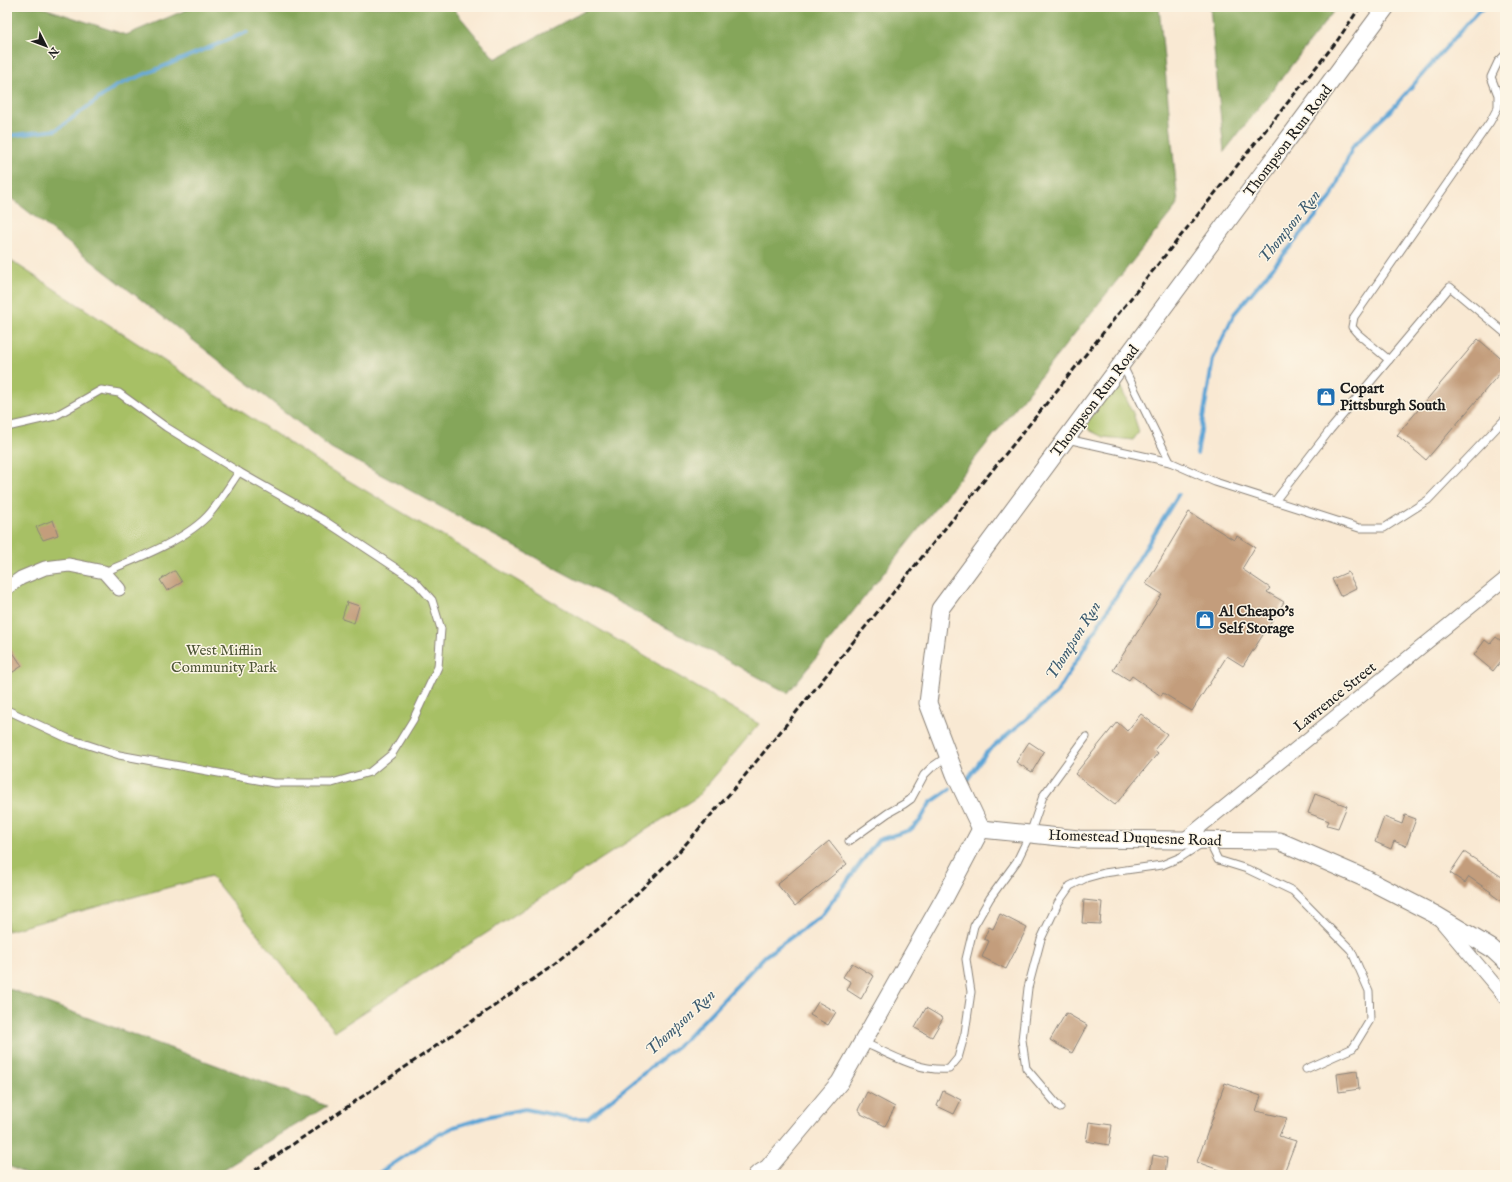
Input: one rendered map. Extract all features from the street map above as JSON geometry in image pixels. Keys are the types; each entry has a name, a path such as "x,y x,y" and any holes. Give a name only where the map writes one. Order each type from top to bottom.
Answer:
{"street":[{"name":"Thompson Run Road","path":"981,829 948,756 928,703 940,609 1386,7"},
{"path":"7,588 21,578 45,568 69,565 104,572 119,589"},
{"name":"Lawrence Street","path":"1186,839 1505,579"},
{"path":"757,1175 768,1168 840,1082 945,897 981,829"},
{"name":"Homestead Duquesne Road","path":"981,829 1079,839 1279,841 1362,877 1436,915 1491,948 1505,961"},
{"path":"1436,915 1505,998"}],"lane":[{"path":"1389,360 1358,334 1352,327 1354,317 1490,122 1498,107 1498,95 1492,77 1498,62 1505,55"},
{"path":"1275,501 1330,430 1450,287 1505,333"},
{"path":"1122,364 1170,462"},
{"path":"7,427 55,416 101,390 119,393 166,427 239,472 322,519 414,580 432,600 441,629 438,667 413,720 392,754 370,772 332,783 274,783 119,755 67,738 7,710"},
{"path":"1066,439 1170,462 1215,482 1360,528 1384,528 1428,500 1505,419"},
{"path":"104,572 141,557 190,531 210,513 239,472"},
{"path":"863,1042 909,1063 937,1070 949,1068 958,1058 965,1033 971,992 966,959 974,926 990,898 1017,861 1030,834 1043,796 1086,737"},
{"path":"849,841 911,799 924,775 932,767 948,756"},
{"path":"1060,1108 1026,1068 1022,1040 1028,988 1042,938 1058,903 1070,886 1086,878 1104,873 1162,865 1181,857 1208,840 1218,860 1247,869 1293,891 1351,950 1369,991 1370,1020 1353,1048 1306,1069"}],"green space":[{"path":"7,7 41,7 126,35 193,7 452,7 495,59 592,7 1159,7 1178,204 788,693 331,448 7,195"},
{"path":"1210,7 1337,7 1224,152"},
{"name":"West Mifflin Community Park","path":"7,258 329,469 759,724 697,797 335,1031 211,876 7,931"},
{"path":"1111,385 1120,386 1133,413 1139,432 1133,440 1103,437 1089,430 1087,422"},
{"path":"7,988 327,1106 214,1175 27,1175 7,1165"}],"building":[{"path":"1478,339 1505,362 1505,367 1426,460 1397,435"},
{"path":"1189,512 1234,540 1237,536 1255,547 1242,569 1270,588 1267,592 1284,602 1243,666 1227,656 1192,711 1163,693 1161,696 1132,676 1129,680 1113,670 1162,594 1146,584"},
{"path":"53,520 58,535 43,540 36,527"},
{"path":"174,571 182,582 167,591 160,580"},
{"path":"1348,572 1356,588 1340,596 1332,579"},
{"path":"347,602 359,606 354,623 342,619"},
{"path":"1496,637 1505,644 1505,656 1493,671 1474,655 1485,640 1490,644"},
{"path":"7,643 22,666 7,676"},
{"path":"1141,714 1167,734 1154,750 1158,753 1115,805 1075,774 1117,722 1127,731"},
{"path":"1029,742 1044,752 1032,772 1016,762"},
{"path":"1315,794 1347,806 1338,828 1327,825 1329,821 1308,813"},
{"path":"1405,815 1416,819 1406,846 1394,841 1391,849 1375,842 1384,817 1402,824"},
{"path":"829,841 847,864 795,906 777,884"},
{"path":"1464,852 1505,879 1505,904 1490,893 1491,892 1469,877 1465,883 1450,873"},
{"path":"1084,900 1102,902 1100,924 1082,923"},
{"path":"1000,914 1027,928 1006,969 982,957 989,941 984,939 989,927 993,929"},
{"path":"852,963 874,976 861,999 847,990 851,982 843,977"},
{"path":"818,1002 836,1012 828,1025 810,1015"},
{"path":"926,1008 943,1018 932,1037 915,1028"},
{"path":"1066,1013 1087,1025 1072,1053 1050,1040"},
{"path":"1357,1071 1359,1089 1339,1092 1337,1074"},
{"path":"1225,1083 1261,1096 1256,1111 1287,1118 1279,1136 1296,1141 1283,1175 1233,1175 1197,1162"},
{"path":"943,1091 961,1100 954,1114 937,1106"},
{"path":"867,1092 895,1107 885,1126 861,1114 858,1110"},
{"path":"1089,1122 1112,1125 1109,1145 1086,1141"},
{"path":"1153,1155 1167,1158 1165,1175 1150,1173"}],"waterway":[{"name":"Thompson Run","path":"1197,454 1213,359 1234,314 1331,198 1353,146 1393,108 1478,11 1485,7"},
{"path":"7,136 56,130 116,86 247,32"},
{"name":"Thompson Run","path":"967,780 986,753 1056,694 1178,495"},
{"name":"Thompson Run","path":"376,1175 432,1138 454,1127 490,1116 525,1109 570,1118 588,1118 684,1041 765,956 821,916 878,840 910,830 920,821 930,803 950,789"}],"railway":[{"path":"248,1175 554,965 613,917 677,854 738,784 1046,404 1337,41 1360,7"}],"place":[{"name":"Copart Pittsburgh South","path":"1326,397"},
{"name":"Al Cheapo's Self Storage","path":"1205,620"}]}
